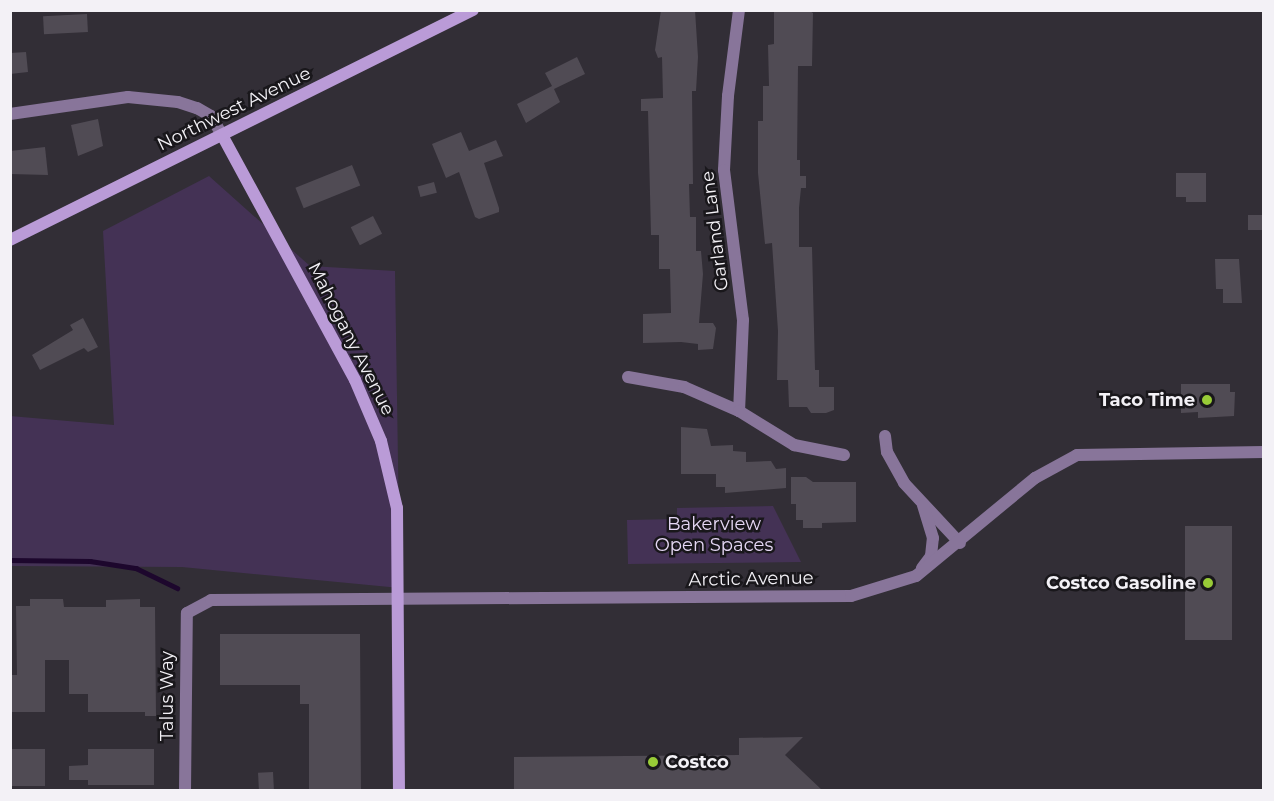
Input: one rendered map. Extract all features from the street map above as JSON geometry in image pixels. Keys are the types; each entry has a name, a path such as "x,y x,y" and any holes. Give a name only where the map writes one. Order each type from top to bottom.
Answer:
{"street":[{"name":"Northwest Avenue","path":"10,240 473,10"},
{"name":"Garland Lane","path":"739,10 728,96 724,170 743,320 739,411"},
{"path":"10,114 128,97 178,102 197,108 211,116 222,135"},
{"name":"Mahogany Avenue","path":"222,135 351,373 381,441 396,508 399,601 399,790"},
{"path":"628,377 684,387 739,411 794,445 844,455"},
{"path":"885,436 894,468 921,502 960,543"},
{"name":"Arctic Avenue","path":"195,605 211,600 399,601 850,596 916,576 960,543 1035,478 1077,455 1263,452"},
{"path":"916,576 931,556 933,538 921,502"},
{"name":"Talus Way","path":"185,790 185,629 187,613 195,605"}],"green space":[{"path":"209,176 310,266 395,271 400,588 182,567 11,566 10,416 114,425 103,231"},
{"name":"Bakerview Open Spaces","path":"773,506 801,562 628,564 627,520 677,519 677,508"}],"building":[{"path":"661,10 695,10 698,57 696,91 692,91 693,184 689,184 690,217 696,217 696,251 701,251 703,274 699,323 713,323 716,328 713,349 698,350 698,344 681,342 643,343 643,314 671,313 670,269 659,269 659,235 651,235 648,111 641,111 641,99 663,98 662,57 658,58 655,50"},
{"path":"808,10 813,13 812,66 798,66 797,160 800,160 800,176 806,176 806,188 801,188 799,208 799,247 812,247 815,370 819,370 819,387 834,387 834,410 826,413 811,413 807,407 789,407 788,380 777,380 778,331 772,243 765,244 758,173 758,121 763,121 763,86 769,86 768,45 774,44 774,12"},
{"path":"87,14 88,32 44,34 43,16"},
{"path":"26,52 28,72 10,74 10,53"},
{"path":"577,57 585,74 554,89 560,102 526,123 517,104 552,86 545,73"},
{"path":"98,119 103,146 78,156 71,125"},
{"path":"461,132 469,151 496,140 503,156 484,163 499,212 479,219 475,217 459,172 446,178 432,144"},
{"path":"45,147 48,175 10,174 10,151"},
{"path":"352,165 360,185 304,208 295,188"},
{"path":"1176,173 1206,173 1206,202 1186,202 1186,197 1176,197"},
{"path":"434,182 437,193 420,197 418,186"},
{"path":"1248,215 1263,215 1263,230 1248,230"},
{"path":"373,216 382,234 360,245 351,227"},
{"path":"1215,259 1239,259 1242,303 1223,303 1223,289 1216,289"},
{"path":"83,318 98,347 88,352 84,348 40,370 32,355 73,330 70,325"},
{"name":"Taco Time","path":"1181,384 1230,384 1230,392 1235,392 1234,416 1198,418 1198,412 1181,413"},
{"path":"681,427 707,429 711,446 733,445 733,451 746,452 746,462 771,461 776,469 786,468 786,488 725,493 725,487 716,487 716,474 681,474"},
{"path":"791,477 806,477 813,482 856,482 856,522 822,523 822,528 803,528 803,520 796,520 796,504 791,504"},
{"name":"Costco Gasoline","path":"1185,526 1232,526 1232,640 1185,640"},
{"path":"30,599 63,599 64,607 106,607 106,600 140,599 140,607 155,607 156,716 145,716 145,712 88,712 88,694 69,694 69,660 45,660 45,712 10,712 10,675 17,675 16,606 30,606"},
{"path":"220,634 360,634 361,790 309,790 309,704 300,704 300,685 220,685"},
{"name":"Costco","path":"803,737 785,755 822,790 514,790 514,757 739,755 739,738"},
{"path":"10,749 45,749 45,786 10,786"},
{"path":"88,749 154,749 154,785 88,785 88,780 69,780 69,766 88,765"},
{"path":"273,772 274,790 259,790 258,773"}],"waterway":[{"path":"10,560 90,561 136,568 177,588"}],"place":[{"name":"Taco Time","path":"1207,400"},
{"name":"Costco Gasoline","path":"1208,583"},
{"name":"Costco","path":"653,762"}]}
